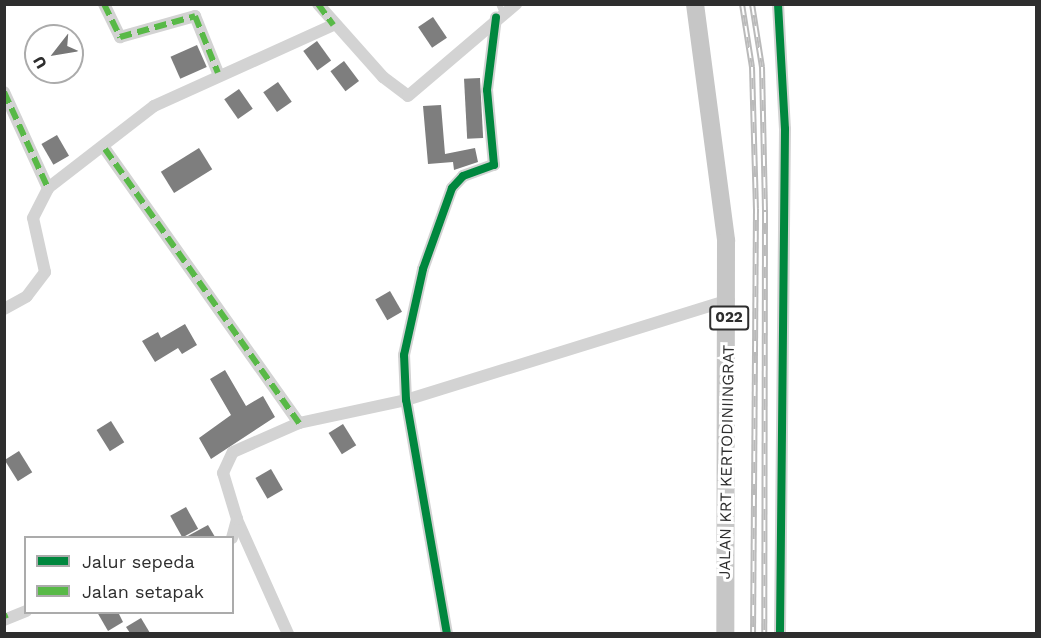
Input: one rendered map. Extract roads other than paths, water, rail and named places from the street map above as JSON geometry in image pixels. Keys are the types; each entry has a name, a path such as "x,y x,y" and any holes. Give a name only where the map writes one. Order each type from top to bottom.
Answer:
{"main road":[{"name":"JALAN KRT KERTODINIINGRAT","path":"695,4 724,198 729,300 725,633"}],"street":[{"path":"104,4 120,37 195,16 219,73"},
{"path":"318,4 333,25 393,88 408,96 499,12 516,4"},
{"path":"778,4 785,129 780,633"},
{"path":"447,633 406,400 407,331 443,210 459,179 494,165 487,90 499,12"},
{"path":"4,309 27,296 45,272 33,218 48,188 105,148 154,106 219,73 333,25"},
{"path":"4,92 48,188"},
{"path":"105,148 299,423"},
{"path":"288,633 237,519 224,482 227,459 299,423 406,400 729,300"},
{"path":"232,536 237,519"},
{"path":"5,618 24,612"}],"railway":[{"path":"742,4 752,67 756,209 753,634"},
{"path":"752,4 762,67 765,212 764,634"}]}
